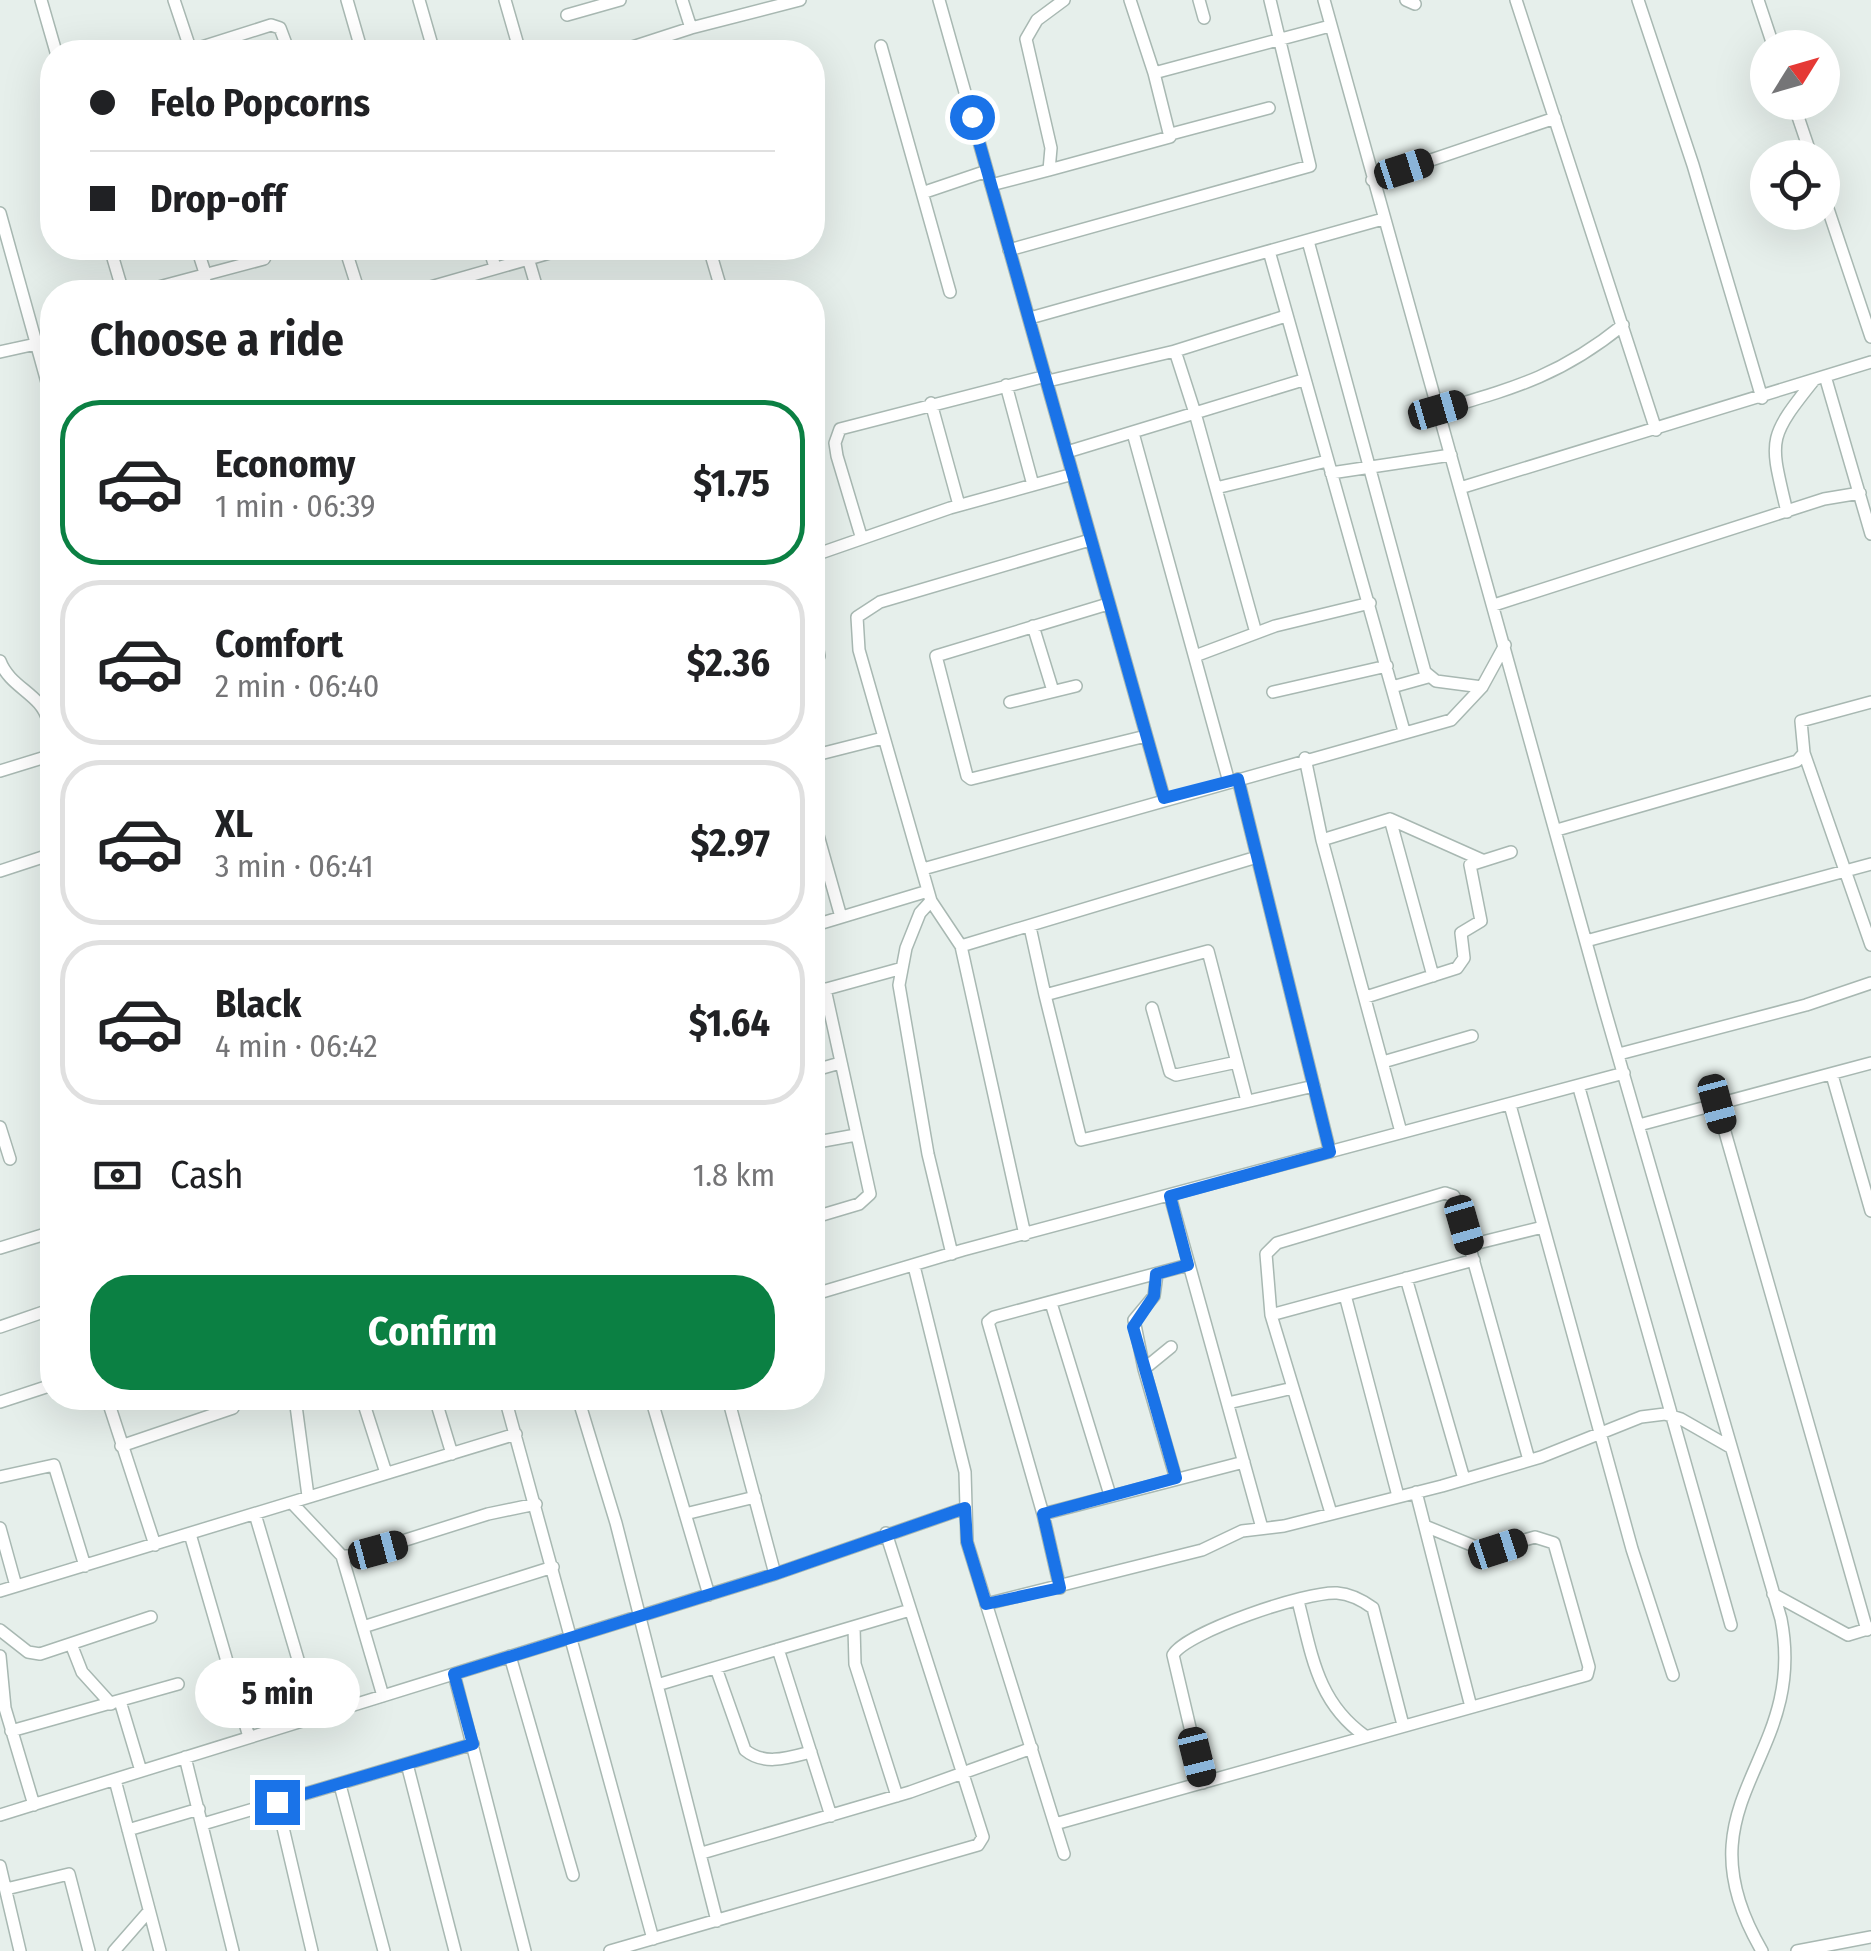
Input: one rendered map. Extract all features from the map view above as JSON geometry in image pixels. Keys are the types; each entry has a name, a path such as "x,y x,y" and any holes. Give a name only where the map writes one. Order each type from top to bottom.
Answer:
{"street":[{"path":"40,0 52,40"},
{"path":"174,0 185,40"},
{"path":"347,0 359,40"},
{"path":"419,0 431,40"},
{"path":"505,0 517,40"},
{"path":"567,15 620,0"},
{"path":"682,0 691,28"},
{"path":"752,0 756,14"},
{"path":"654,40 800,0"},
{"path":"939,0 1164,798"},
{"path":"1049,170 1051,148 1026,40 1038,20 1064,0"},
{"path":"1130,0 1171,134"},
{"path":"1199,0 1204,18"},
{"path":"1009,250 1310,166 1270,0"},
{"path":"1324,0 1785,1639 1784,1693 1768,1742 1739,1804 1729,1846 1729,1870 1739,1903 1762,1951"},
{"path":"1516,0 1656,430"},
{"path":"1638,0 1693,164 1762,398"},
{"path":"1758,0 1768,30"},
{"path":"224,40 270,25 280,28 284,40"},
{"path":"1154,73 1330,26"},
{"path":"881,46 950,292"},
{"path":"991,185 1119,153 1171,134 1269,108"},
{"path":"1372,180 1555,118"},
{"path":"925,192 987,171"},
{"path":"0,214 40,358"},
{"path":"1030,318 1383,219"},
{"path":"1835,230 1871,337"},
{"path":"1308,240 1428,677"},
{"path":"1269,251 1302,380 1370,603 1404,732"},
{"path":"201,260 206,276"},
{"path":"190,280 261,260"},
{"path":"493,260 495,267"},
{"path":"453,280 521,260"},
{"path":"861,536 837,456 836,435 848,425 930,402 1176,351 1286,316"},
{"path":"1438,410 1546,377 1585,356 1623,325"},
{"path":"0,352 36,344"},
{"path":"1176,351 1256,633"},
{"path":"1460,488 1871,362"},
{"path":"1819,378 1871,534"},
{"path":"1787,512 1772,446 1778,424 1819,378"},
{"path":"1068,452 1302,380"},
{"path":"1006,385 1033,485"},
{"path":"930,402 958,505"},
{"path":"1133,433 1195,656 1258,857 1330,1152"},
{"path":"1216,488 1329,467 1370,468 1450,455"},
{"path":"825,551 958,505 1073,474"},
{"path":"1494,605 1860,492"},
{"path":"1025,1235 961,946 930,896 859,650 857,618 863,609 1090,540"},
{"path":"1195,656 1256,633 1370,603"},
{"path":"1108,604 936,656 968,779 1146,736"},
{"path":"1033,626 1052,692"},
{"path":"922,869 1305,758 1451,720 1482,687 1505,645"},
{"path":"0,661 10,682 40,702"},
{"path":"1273,692 1387,666"},
{"path":"1392,687 1428,677 1482,687"},
{"path":"1010,702 1076,686"},
{"path":"1871,702 1802,721 1804,753 1871,945"},
{"path":"825,753 883,738"},
{"path":"1557,830 1797,761 1804,753"},
{"path":"1305,758 1322,840 1401,1132"},
{"path":"0,772 40,759"},
{"path":"1322,840 1390,819 1482,860"},
{"path":"1390,819 1432,976"},
{"path":"1366,996 1457,968 1464,958 1461,933 1481,921 1469,868 1512,852"},
{"path":"961,946 1258,857"},
{"path":"0,871 40,858"},
{"path":"825,860 841,917"},
{"path":"1586,940 1871,864"},
{"path":"825,922 930,896"},
{"path":"930,896 899,969 900,1002 928,1154 952,1254"},
{"path":"1030,926 1081,1140 1314,1086"},
{"path":"1045,995 1208,951 1247,1101"},
{"path":"825,989 899,969"},
{"path":"1619,1054 1788,1010 1871,983"},
{"path":"1152,1008 1170,1072 1176,1075 1238,1062"},
{"path":"825,1012 870,1194 859,1204 825,1214"},
{"path":"1383,1062 1472,1036"},
{"path":"825,1067 840,1063"},
{"path":"1639,1125 1871,1063"},
{"path":"825,1292 952,1254 1624,1073"},
{"path":"1832,1075 1871,1211"},
{"path":"1579,1088 1731,1625"},
{"path":"1717,1104 1869,1629 1848,1635 1773,1594"},
{"path":"1510,1105 1672,1675"},
{"path":"0,1126 10,1159"},
{"path":"825,1141 856,1134"},
{"path":"1331,1513 1271,1315 1266,1254 1277,1243 1444,1193 1454,1196 1458,1205 1529,1460"},
{"path":"1170,1196 1262,1528"},
{"path":"1470,1246 1543,1228"},
{"path":"0,1248 40,1236"},
{"path":"1271,1315 1474,1260"},
{"path":"1060,1588 1043,1514 987,1330 994,1317 1188,1265"},
{"path":"914,1266 965,1472 967,1542 1064,1854"},
{"path":"1156,1274 1154,1296 1133,1327 1176,1478"},
{"path":"1406,1278 1464,1479"},
{"path":"1344,1296 1398,1496"},
{"path":"1051,1303 1110,1496"},
{"path":"0,1327 40,1313"},
{"path":"1144,1369 1171,1347"},
{"path":"1228,1402 1293,1388"},
{"path":"0,1402 40,1390"},
{"path":"110,1410 154,1545"},
{"path":"121,1446 227,1410"},
{"path":"297,1410 308,1496"},
{"path":"366,1410 386,1473"},
{"path":"438,1410 452,1454"},
{"path":"509,1410 654,1939"},
{"path":"581,1410 640,1615 717,1921"},
{"path":"654,1410 708,1595"},
{"path":"731,1410 775,1574"},
{"path":"986,1604 1202,1550 1236,1533 1464,1479 1529,1460 1642,1417 1672,1416 1730,1447"},
{"path":"0,1591 516,1434"},
{"path":"1043,1514 1244,1462"},
{"path":"0,1477 54,1465 86,1566"},
{"path":"1416,1492 1471,1707"},
{"path":"685,1514 754,1497"},
{"path":"292,1503 342,1556 383,1696"},
{"path":"342,1556 536,1504"},
{"path":"0,1816 571,1634 775,1574 965,1508"},
{"path":"255,1514 316,1717"},
{"path":"1056,1824 1587,1675 1589,1667 1554,1543 1535,1537 1486,1551 1424,1526"},
{"path":"0,1528 16,1586"},
{"path":"610,1951 978,1845 983,1837 886,1533"},
{"path":"190,1534 248,1738"},
{"path":"363,1627 553,1567"},
{"path":"1204,1784 1174,1656 1184,1640 1214,1632 1245,1614 1342,1593 1373,1608 1403,1725"},
{"path":"1298,1600 1325,1694 1335,1712 1365,1736"},
{"path":"657,1685 910,1610"},
{"path":"0,1630 34,1654 151,1617"},
{"path":"854,1627 854,1664 897,1796"},
{"path":"71,1644 82,1672 116,1703 142,1771"},
{"path":"778,1650 831,1816"},
{"path":"0,1656 11,1731 34,1805"},
{"path":"510,1656 573,1875"},
{"path":"716,1668 746,1750 755,1758 780,1760 811,1752"},
{"path":"454,1674 525,1951"},
{"path":"11,1731 178,1684"},
{"path":"204,1824 473,1744"},
{"path":"702,1852 897,1796 1032,1748"},
{"path":"185,1757 233,1951"},
{"path":"407,1764 455,1951"},
{"path":"115,1780 160,1951"},
{"path":"340,1785 384,1951"},
{"path":"277,1802 312,1951"},
{"path":"128,1830 199,1808"},
{"path":"0,1866 20,1951"},
{"path":"6,1889 69,1874 90,1951"},
{"path":"114,1951 150,1911"},
{"path":"1796,1951 1871,1937"}],"route":[{"path":"277,1802 473,1744 454,1674 571,1634 775,1574 965,1508 967,1542 986,1604 1060,1588 1043,1514 1176,1478 1133,1327 1134,1320 1154,1296 1156,1274 1188,1265 1170,1196 1330,1152 1238,779 1164,798 972,117"}]}
